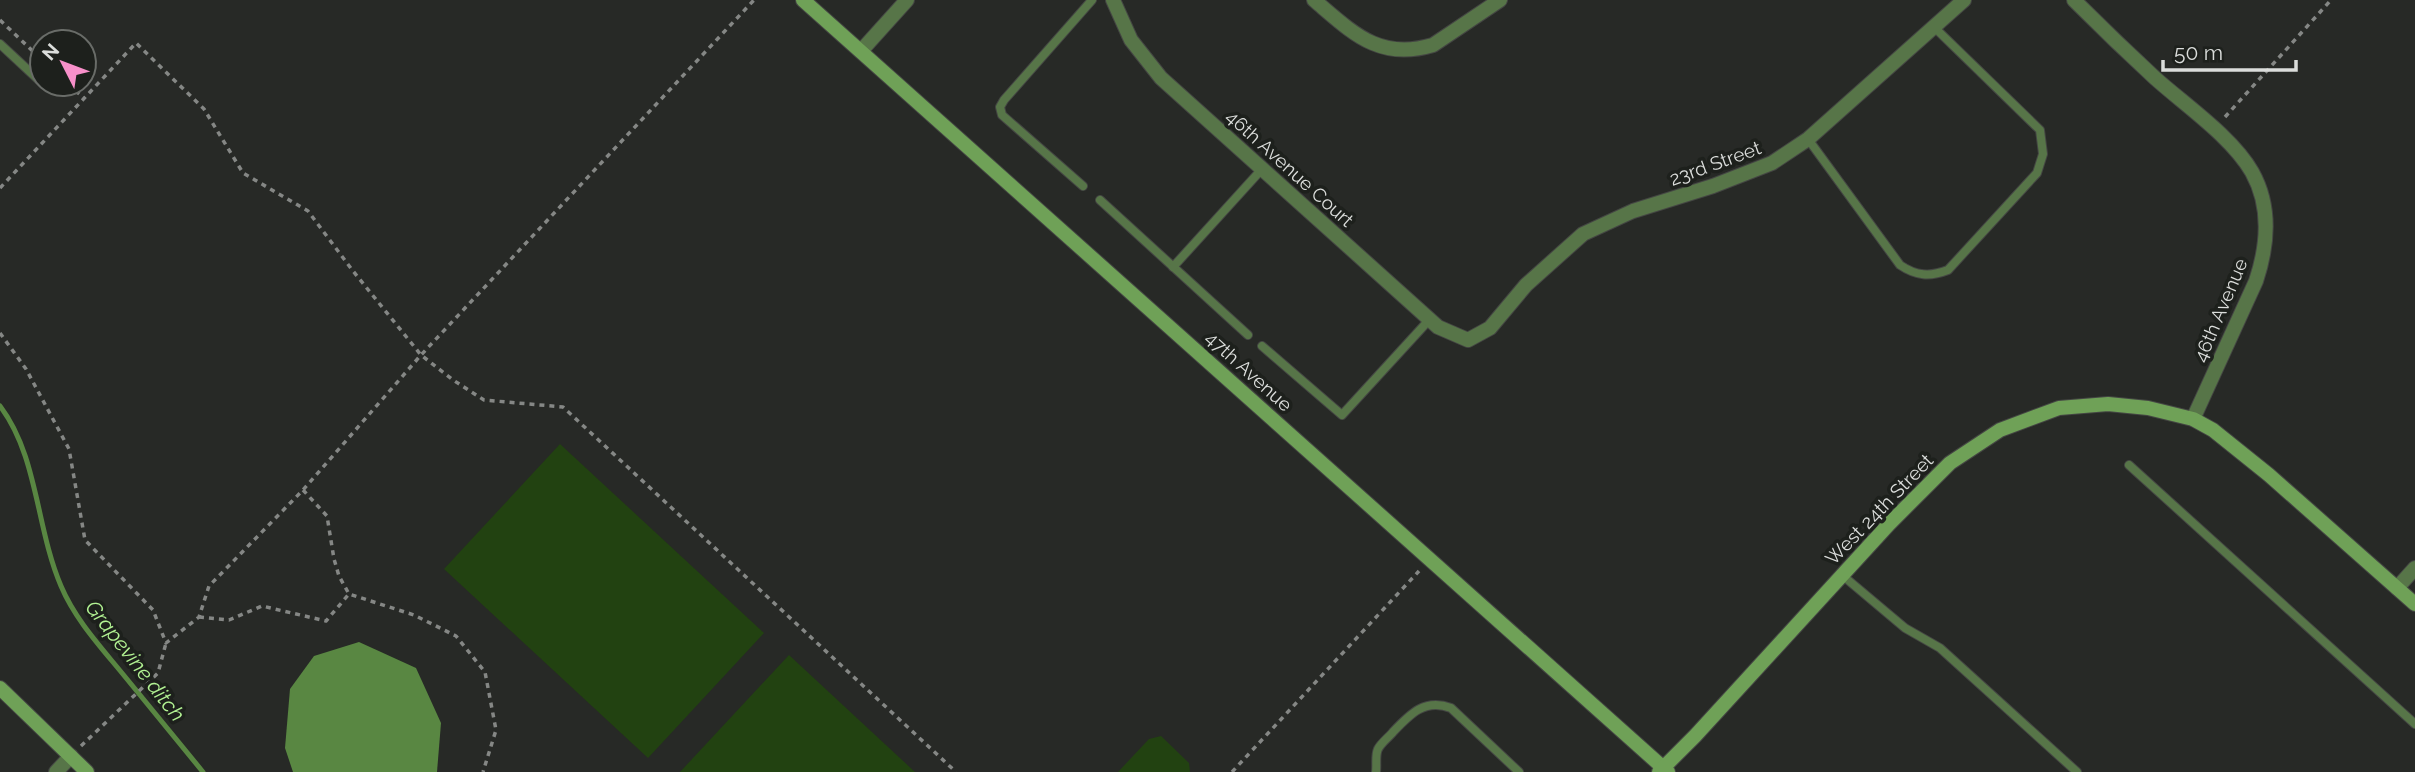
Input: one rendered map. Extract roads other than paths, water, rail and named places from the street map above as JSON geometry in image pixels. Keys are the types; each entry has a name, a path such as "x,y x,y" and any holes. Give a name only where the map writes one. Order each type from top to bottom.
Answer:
{"main road":[{"name":"47th Avenue","path":"803,0 1663,771"},
{"name":"West 24th Street","path":"1663,771 1895,518 1950,463 2000,430 2059,408 2108,404 2148,408 2193,419"},
{"path":"2193,419 2220,433 2415,604"},
{"path":"0,688 87,772"}],"street":[{"path":"861,51 908,0"},
{"name":"46th Avenue Court","path":"1113,0 1131,40 1161,78 1438,327 1468,340"},
{"path":"1314,0 1362,39 1375,46 1395,50 1421,48 1442,41 1500,0"},
{"name":"23rd Street","path":"1468,340 1490,328 1526,285 1583,234 1633,211 1713,186 1772,163 1808,139 1964,0"},
{"name":"46th Avenue","path":"2074,0 2155,78 2214,129 2252,172 2264,207 2267,229 2263,260 2256,281 2193,419"},
{"path":"2397,588 2415,568"},
{"path":"56,772 71,756"}],"lane":[{"path":"1083,186 1009,122 1002,115 1000,107 1092,0"},
{"path":"1808,139 1900,265 1910,272 1922,275 1948,270 2037,173 2043,154 2040,130 1934,27"},
{"path":"0,44 28,69"},
{"path":"1173,267 1262,169"},
{"path":"1100,200 1248,335"},
{"path":"1262,345 1342,415 1430,319"},
{"path":"2129,465 2415,723"},
{"path":"1842,575 1905,628 1940,648 2077,772"},
{"path":"1376,772 1377,751 1407,717 1419,708 1431,704 1451,708 1519,772"}],"waterway":[{"name":"Grapevine ditch","path":"0,406 22,447 53,564 67,598 96,642 203,772"}]}
